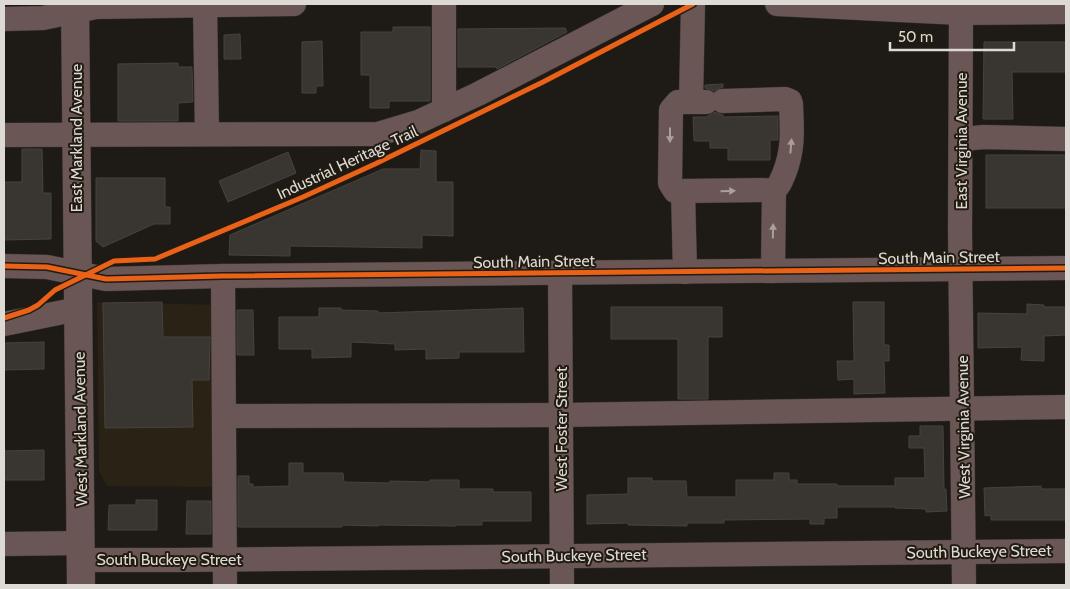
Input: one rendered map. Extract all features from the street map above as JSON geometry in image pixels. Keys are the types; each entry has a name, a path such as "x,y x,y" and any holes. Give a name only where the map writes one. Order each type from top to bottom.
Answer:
{"main road":[{"name":"East Markland Avenue","path":"75,7 78,273"},
{"name":"West Markland Avenue","path":"78,273 81,563"}],"street":[{"path":"4,18 43,18 75,7 294,4"},
{"path":"444,4 444,110"},
{"path":"4,135 378,134 418,122 444,110 652,4"},
{"path":"693,4 707,101"},
{"path":"777,4 961,13 1066,12"},
{"path":"205,5 207,134"},
{"name":"East Virginia Avenue","path":"961,13 961,270"},
{"path":"790,100 792,104 791,155 779,186 774,190 675,191 670,184 670,116 674,105 678,102 790,100"},
{"path":"962,139 984,137 1066,139"},
{"path":"773,271 774,190"},
{"path":"683,191 684,272"},
{"name":"South Main Street","path":"4,266 47,267 106,279 223,276 1066,268"},
{"name":"West Virginia Avenue","path":"961,270 964,585"},
{"name":"West Foster Street","path":"560,273 562,585"},
{"path":"223,276 225,585"},
{"path":"4,324 78,308"},
{"path":"224,416 561,415 1066,407"},
{"name":"South Buckeye Street","path":"4,544 81,563 224,558 1066,550"}],"shaded area":[{"path":"97,302 219,305 221,487 107,486 99,471"}],"building":[{"path":"393,27 430,27 430,101 389,101 389,108 370,108 370,75 361,75 361,32 393,32"},
{"path":"565,28 567,32 497,69 496,67 458,67 458,29"},
{"path":"240,34 241,59 224,59 224,35"},
{"path":"322,41 323,86 316,86 316,93 302,93 302,42"},
{"path":"984,42 1066,42 1066,72 1012,72 1013,119 983,119"},
{"path":"178,63 178,67 192,67 193,102 178,103 178,121 118,121 118,64"},
{"path":"723,84 723,87 714,91 705,88 705,85"},
{"path":"715,112 723,115 723,117 778,116 778,140 770,140 770,160 728,160 728,148 710,148 710,141 694,141 693,117 706,117"},
{"path":"22,149 42,149 43,193 51,193 51,239 4,240 4,182 22,182"},
{"path":"421,150 436,151 436,182 453,182 453,236 422,235 422,248 290,246 290,256 229,255 230,235 383,169 420,169"},
{"path":"288,152 296,173 228,202 219,181"},
{"path":"986,155 1066,155 1066,208 986,208"},
{"path":"96,178 165,178 165,207 170,207 170,224 154,224 103,247 96,241"},
{"path":"162,302 163,337 210,337 209,380 192,380 193,427 105,428 103,303"},
{"path":"853,302 884,302 884,345 889,345 889,361 884,361 885,393 854,394 854,379 838,380 837,361 854,361"},
{"path":"1027,304 1044,305 1044,307 1066,307 1066,335 1044,336 1044,361 1021,360 1022,347 978,348 978,313 1027,314"},
{"path":"611,307 722,307 722,337 708,337 708,399 678,399 678,339 611,339"},
{"path":"319,308 378,311 378,313 523,308 524,352 459,352 459,358 426,359 426,349 395,350 395,344 351,342 351,357 312,358 312,349 279,349 279,317 319,317"},
{"path":"237,310 253,310 254,355 237,355"},
{"path":"44,342 44,369 4,370 4,343"},
{"path":"920,426 943,426 944,489 946,489 947,511 926,512 926,509 895,507 837,507 837,518 824,518 824,524 810,524 810,519 724,520 724,523 687,523 687,526 628,525 628,523 587,524 587,495 628,494 628,478 652,478 652,481 686,481 687,497 736,497 736,480 774,480 774,473 789,473 789,480 797,480 797,484 837,484 837,486 895,486 895,478 925,478 924,448 909,448 909,436 920,436"},
{"path":"44,450 44,480 4,480 4,451"},
{"path":"289,463 303,463 303,473 343,473 344,482 390,483 390,481 430,482 430,480 459,480 459,489 493,489 493,492 531,492 531,521 482,521 482,525 456,526 342,525 342,527 238,527 238,476 249,476 249,484 253,484 253,487 289,486"},
{"path":"1041,486 1041,489 1066,489 1066,520 991,520 991,515 985,516 984,488"},
{"path":"136,500 157,500 157,530 108,530 109,505 136,505"},
{"path":"187,501 211,501 211,534 186,534"}],"cycle path":[{"name":"Industrial Heritage Trail","path":"4,318 29,310 38,305 55,290 114,261 155,259 303,197 543,82 693,4"},
{"path":"4,266 47,267 106,279 223,276 1066,268"}]}
